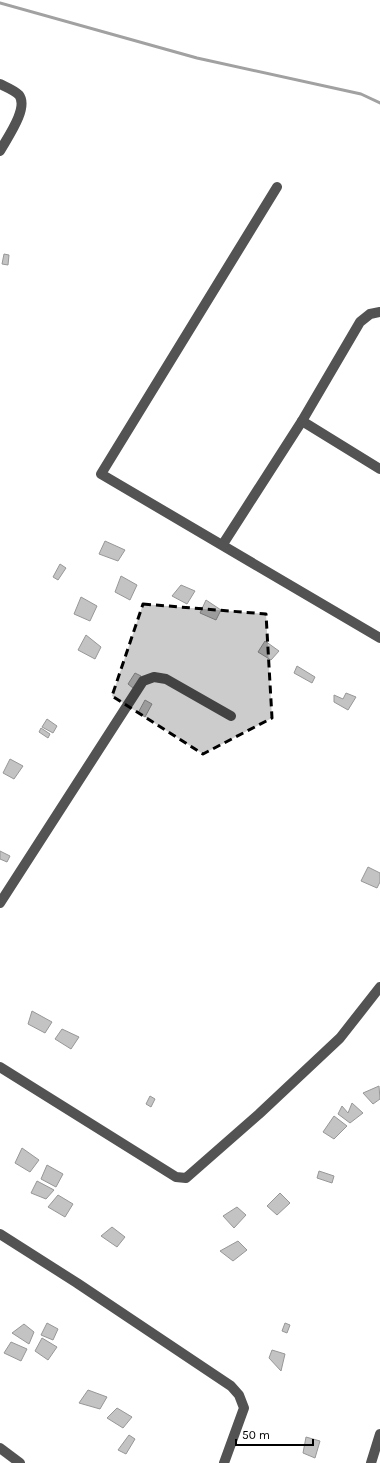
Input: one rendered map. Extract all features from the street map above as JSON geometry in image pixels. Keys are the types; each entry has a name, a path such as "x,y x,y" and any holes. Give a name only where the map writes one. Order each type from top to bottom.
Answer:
{"street":[{"path":"0,84 18,94 22,100 22,111 0,151"},
{"path":"277,187 101,474 380,638"},
{"path":"222,544 302,421 360,322 370,314 380,312"},
{"path":"302,421 380,469"},
{"path":"0,903 143,681 154,677 166,680 231,716"},
{"path":"0,1067 176,1177 186,1178 248,1124 340,1038 380,987"},
{"path":"0,1234 77,1283 231,1386 239,1394 244,1408 224,1463"},
{"path":"371,1463 380,1434"},
{"path":"0,1448 20,1463"}],"highlighted area":[{"path":"143,604 266,614 272,718 203,754 112,696"}],"building":[{"path":"4,254 9,255 8,265 2,264"},
{"path":"105,541 125,550 118,561 99,554"},
{"path":"60,564 66,568 58,580 53,577"},
{"path":"121,576 137,585 130,600 115,592"},
{"path":"181,585 195,591 187,604 172,596"},
{"path":"81,597 97,606 90,621 74,614"},
{"path":"206,600 221,610 216,620 200,613"},
{"path":"86,635 101,647 95,659 78,650"},
{"path":"265,641 279,651 271,660 258,652"},
{"path":"297,666 315,677 312,683 294,673"},
{"path":"135,673 141,676 133,688 128,684"},
{"path":"346,693 356,697 348,710 334,702 334,695 343,699"},
{"path":"145,700 152,704 145,717 138,713"},
{"path":"47,719 57,726 53,733 42,727"},
{"path":"41,728 50,734 48,738 39,732"},
{"path":"10,759 23,766 14,779 3,773"},
{"path":"0,851 10,856 7,862 0,859"},
{"path":"368,867 380,873 380,882 377,888 361,881"},
{"path":"32,1011 52,1022 45,1033 28,1024"},
{"path":"62,1029 79,1037 71,1049 55,1039"},
{"path":"379,1086 380,1099 373,1104 363,1093"},
{"path":"150,1096 155,1099 151,1107 146,1104"},
{"path":"352,1103 363,1113 350,1123 338,1114 342,1106 348,1113"},
{"path":"334,1116 347,1126 334,1139 323,1132"},
{"path":"22,1148 39,1160 30,1172 15,1163"},
{"path":"47,1165 63,1174 56,1187 41,1179"},
{"path":"319,1171 334,1176 332,1183 317,1178"},
{"path":"37,1181 54,1190 46,1199 31,1193"},
{"path":"280,1193 290,1203 277,1215 267,1206"},
{"path":"58,1195 73,1204 65,1217 48,1207"},
{"path":"237,1207 246,1215 234,1228 223,1216"},
{"path":"112,1227 125,1237 117,1247 101,1236"},
{"path":"238,1241 247,1250 233,1261 220,1251"},
{"path":"47,1323 58,1329 53,1340 41,1335"},
{"path":"285,1323 290,1325 287,1333 282,1331"},
{"path":"24,1324 34,1332 29,1344 12,1333"},
{"path":"42,1338 57,1347 48,1360 35,1351"},
{"path":"11,1342 27,1349 21,1361 4,1353"},
{"path":"272,1350 285,1354 281,1371 269,1358"},
{"path":"88,1390 107,1397 100,1409 79,1403"},
{"path":"117,1408 132,1417 123,1428 107,1418"},
{"path":"129,1435 135,1439 126,1454 118,1450"},
{"path":"306,1437 320,1441 315,1458 303,1453"}],"waterway":[{"path":"0,3 197,58 361,94 380,103"}]}
